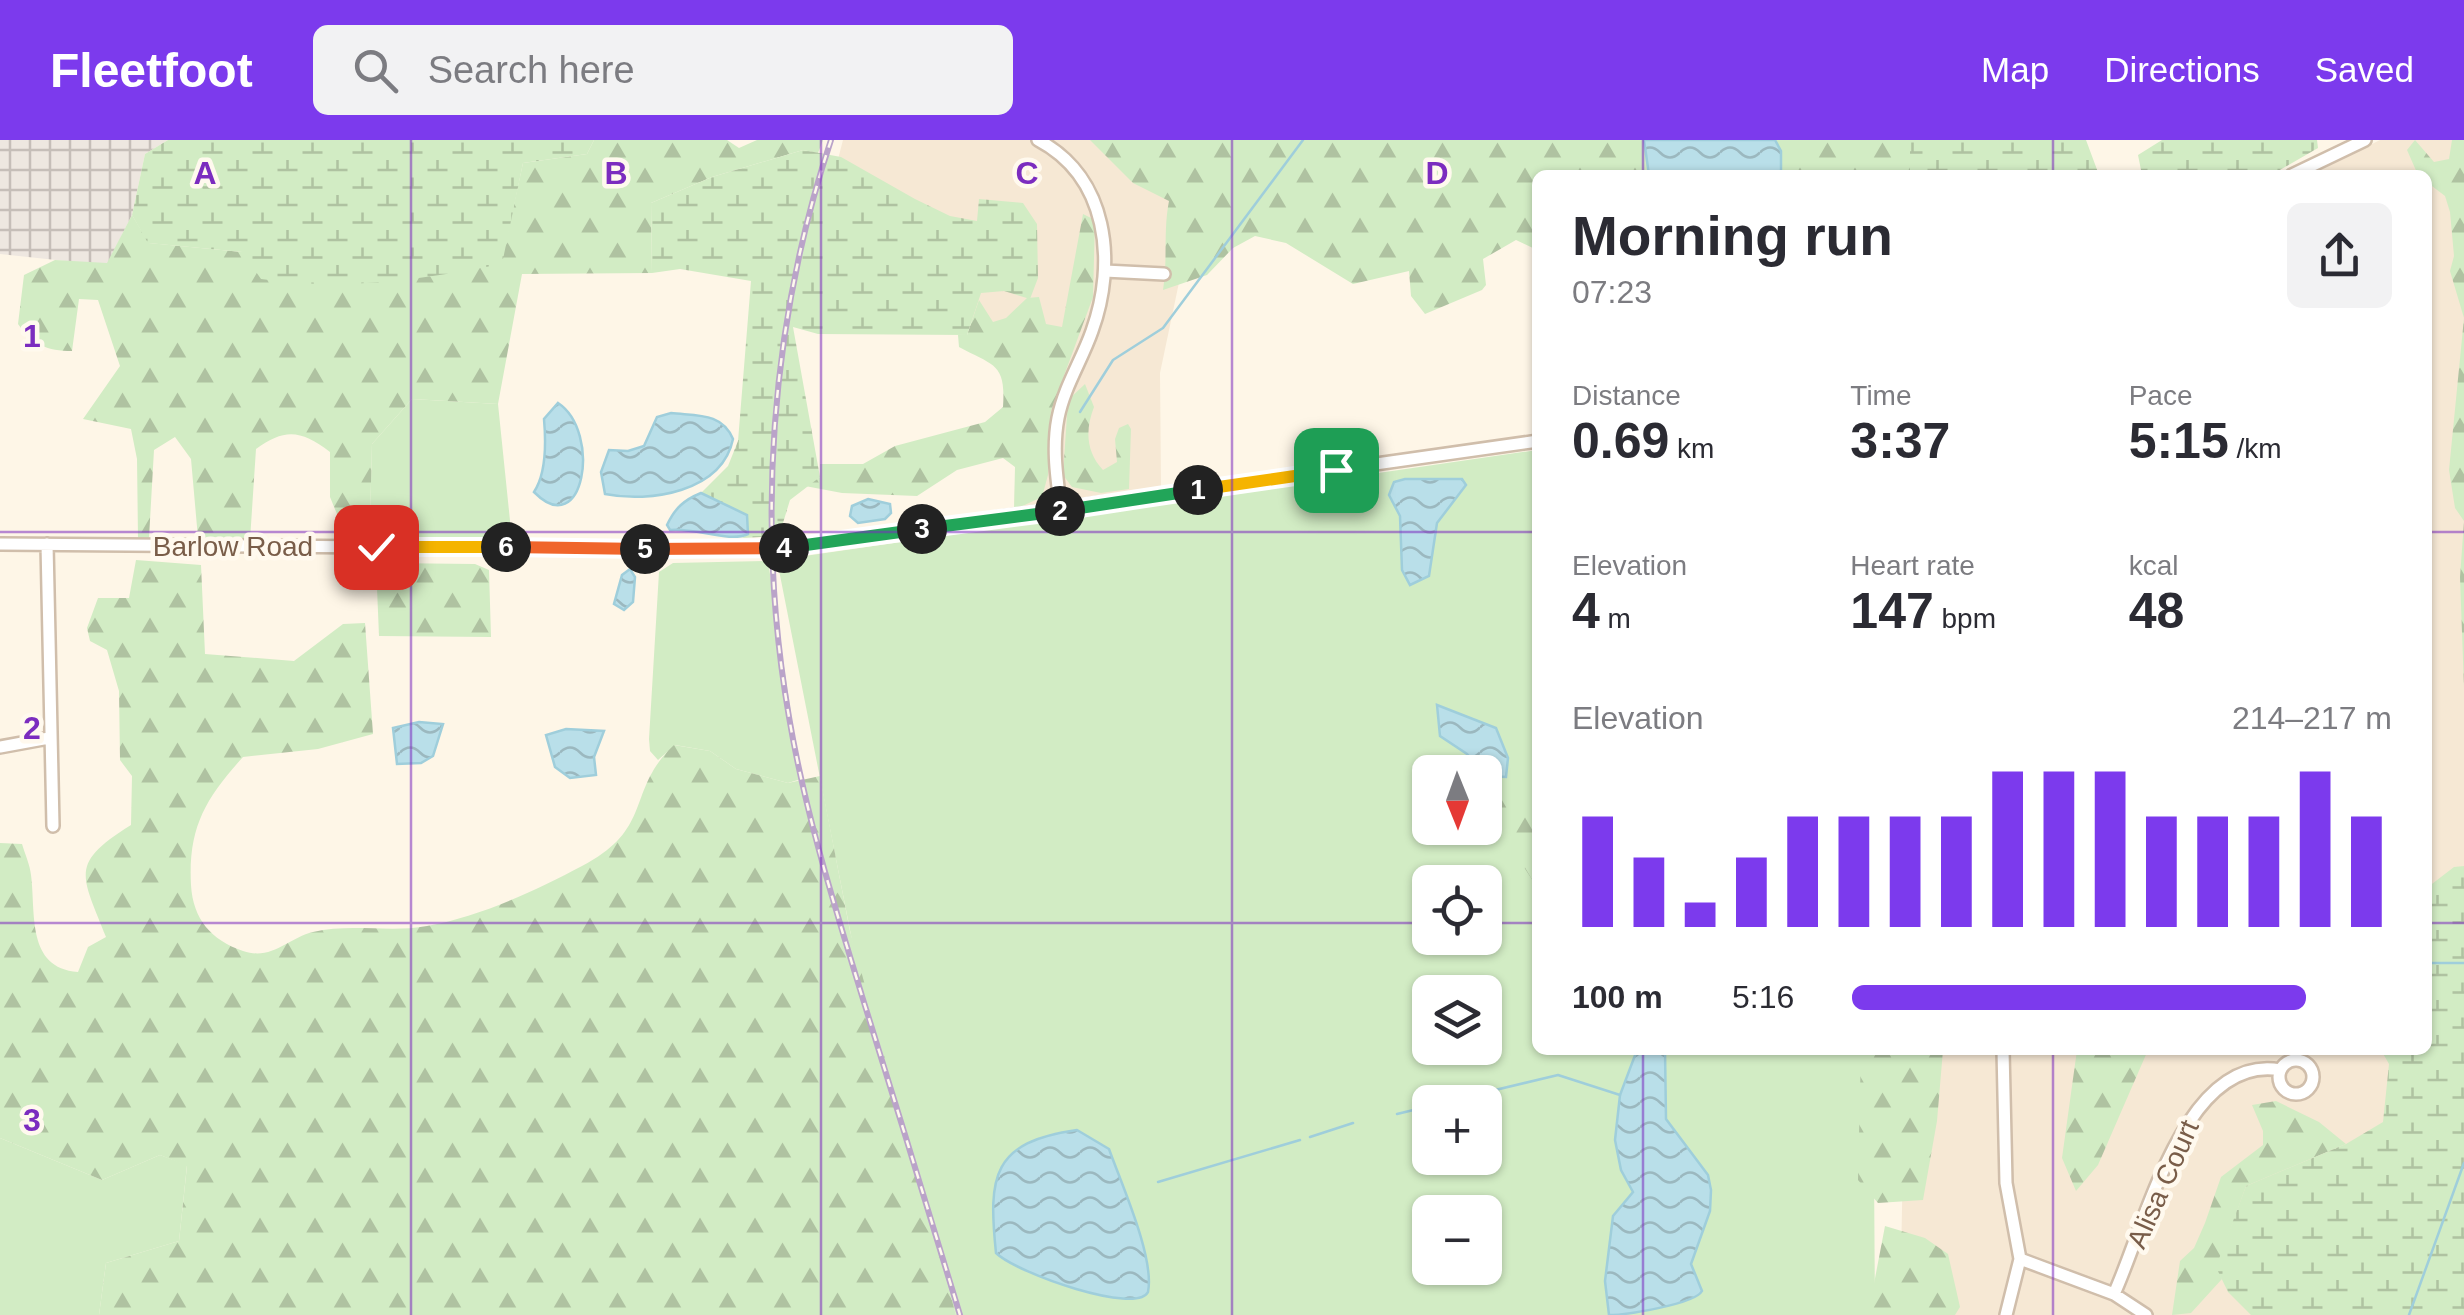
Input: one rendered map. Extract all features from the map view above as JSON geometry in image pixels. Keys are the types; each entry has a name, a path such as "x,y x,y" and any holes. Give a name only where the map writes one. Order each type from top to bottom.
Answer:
{"street":[{"path":"1038,140 1070,161 1088,186 1100,216 1104,271 1092,332 1058,416 1054,455 1060,510"},
{"path":"2302,170 2364,140"},
{"path":"1104,271 1164,274"},
{"name":"Barlow Road","path":"0,544 770,550 1532,442"},
{"path":"47,544 53,826"},
{"path":"0,747 49,738"},
{"path":"2004,1055 2006,1183 2020,1259 2006,1315"},
{"name":"Alisa Court","path":"2114,1294 2190,1116 2235,1075 2252,1068 2280,1070"},
{"path":"2020,1259 2114,1294 2146,1315"}],"shaded area":[{"path":"0,140 168,140 145,154 132,215 108,263 84,263 0,254"},
{"path":"843,140 1195,140 1181,273 1160,373 1161,489 1014,510 1021,327 800,306"},
{"path":"2380,140 2464,140 2464,866 2432,885 2432,170 2321,170"},
{"path":"1905,1055 2407,1055 2464,1315 1900,1315"}],"green space":[{"path":"168,140 594,140 587,154 523,163 502,264 412,279 322,284 261,279 242,252 148,243 132,215 145,154"},
{"path":"594,140 727,140 739,148 757,140 823,140 818,153 803,150 712,177 651,203 652,273 522,274 498,404 412,399 372,444 370,521 359,535 346,536 330,497 330,452 293,434 256,449 250,540 198,538 191,459 175,437 154,450 149,538 138,538 137,459 131,429 83,419 120,366 98,300 79,299 72,351 48,348 35,342 18,324 24,275 55,260 107,263 132,215 149,243 242,252 501,264 523,163 587,154"},
{"path":"1090,140 1910,140 1910,170 1532,170 1532,248 1516,240 1483,259 1486,285 1482,290 1425,314 1411,296 1409,271 1353,284 1286,243 1255,236 1233,248 1207,275 1163,290 1169,201 1133,183"},
{"path":"1910,140 2086,140 2097,170 1910,170"},
{"path":"2162,140 2317,140 2318,148 2280,170 2141,170 2138,155"},
{"path":"2415,140 2434,162 2449,159 2452,140 2464,140 2464,318 2450,271 2454,256 2445,196 2432,186 2432,170 2416,170 2407,150"},
{"path":"803,150 841,157 950,216 977,221 979,199 1023,203 1037,224 1038,278 1030,299 1004,291 981,293 967,335 818,334 793,327 820,477 790,500 779,536 742,538 748,534 747,515 701,493 728,466 738,441 751,281 680,269 652,273 651,203 712,177"},
{"path":"1083,214 1095,220 1093,297 1051,411 1048,475 1042,497 1014,510 1015,467 1003,458 957,470 917,496 842,493 805,486 820,477 820,464 863,464 895,446 985,422 1003,407 1000,374 989,363 959,347 958,335 967,335 979,300 993,322 1006,318 1027,298 1039,297 1046,324 1062,327"},
{"path":"2464,318 2464,521 2455,508 2449,470"},
{"path":"1085,384 1094,407 1088,432 1090,448 1103,470 1117,462 1115,439 1119,428 1128,424 1131,429 1129,489 1101,493 1072,487 1063,475 1068,400"},
{"path":"412,399 498,404 512,540 359,535 370,520 372,444"},
{"path":"1532,451 1532,1055 1891,1055 1874,1169 1875,1315 956,1315 864,1001 777,560"},
{"path":"2464,521 2464,688 2460,577"},
{"path":"136,560 201,565 205,654 294,661 343,624 365,623 373,734 318,749 243,757 209,801 196,831 191,865 195,908 213,934 243,951 271,951 327,929 413,928 447,922 545,885 605,852 620,838 649,778 674,745 710,751 736,769 788,783 820,776 850,931 956,1315 99,1315 106,1263 179,1241 187,1166 160,1155 102,1180 0,1138 0,843 22,844 42,950 61,968 78,972 88,947 106,937 87,885 89,861 111,838 131,825 132,776 120,760 119,691 107,650 90,641 87,628 98,598 129,598"},
{"path":"768,561 801,779 788,783 736,769 710,751 675,745 658,760 650,751 649,739 659,572 673,563"},
{"path":"376,564 475,564 489,570 491,637 379,636"},
{"path":"1506,783 1532,791 1532,879 1502,834 1502,786"},
{"path":"2464,866 2464,1315 2251,1315 2228,1292 2216,1267 2246,1186 2346,1144 2383,1122 2389,1064 2384,1055 2432,1055 2432,884 2454,867"},
{"path":"1861,1055 1943,1055 1937,1121 1923,1200 1878,1203 1858,1180"},
{"path":"2076,1055 2146,1055 2098,1165 2076,1191 2062,1158"},
{"path":"2276,1101 2319,1122 2346,1144 2246,1186 2217,1267 2222,1279 2191,1313 2172,1315 2180,1261 2194,1248 2221,1177 2263,1145 2263,1131 2252,1105"},
{"path":"0,1138 102,1180 160,1155 187,1165 179,1241 106,1263 99,1315 0,1315"},
{"path":"1885,1226 1925,1238 1948,1254 1960,1307 1955,1315 1868,1315"}],"water":[{"path":"1644,140 1775,140 1781,151 1781,170 1648,170"},
{"path":"558,403 572,417 583,457 575,494 565,504 551,504 534,492 543,467 544,419"},
{"path":"671,413 707,417 728,430 733,439 715,471 700,482 662,495 605,494 601,472 609,450 628,451 644,446 657,417"},
{"path":"1462,479 1466,485 1437,523 1429,576 1410,585 1402,570 1400,516 1389,495 1394,482"},
{"path":"701,493 747,515 748,534 731,537 670,530 667,525 677,509"},
{"path":"868,499 890,504 891,513 885,519 858,523 850,516 852,506"},
{"path":"630,569 635,577 633,602 624,610 614,604 622,575"},
{"path":"1437,705 1496,728 1508,758 1506,777 1502,777 1502,755 1468,755 1440,736"},
{"path":"419,722 443,724 433,756 421,763 397,764 393,728"},
{"path":"566,729 604,731 594,757 596,775 570,778 555,767 546,735"},
{"path":"1635,1055 1665,1055 1666,1119 1708,1175 1710,1211 1691,1264 1702,1291 1674,1304 1609,1315 1605,1281 1613,1216 1633,1192 1621,1170 1615,1140 1620,1095"},
{"path":"1077,1130 1109,1149 1128,1200 1149,1277 1148,1292 1139,1298 1123,1299 1076,1289 1027,1271 996,1253 993,1203 1002,1167 1027,1143"}],"waterway":[{"path":"1080,412 1113,360 1163,328 1303,140"},
{"path":"2432,963 2464,963"},
{"path":"1502,1088 1558,1075 1620,1095"},
{"path":"1397,1114 1412,1110"},
{"path":"1310,1137 1353,1123"},
{"path":"1158,1182 1300,1140"},
{"path":"2409,1315 2464,1163"}],"railway":[{"path":"831,140 810,210 782,353 772,499 779,645 789,717 821,858 960,1315"}],"route":[{"path":"376,547 770,550 1336,470"}]}
